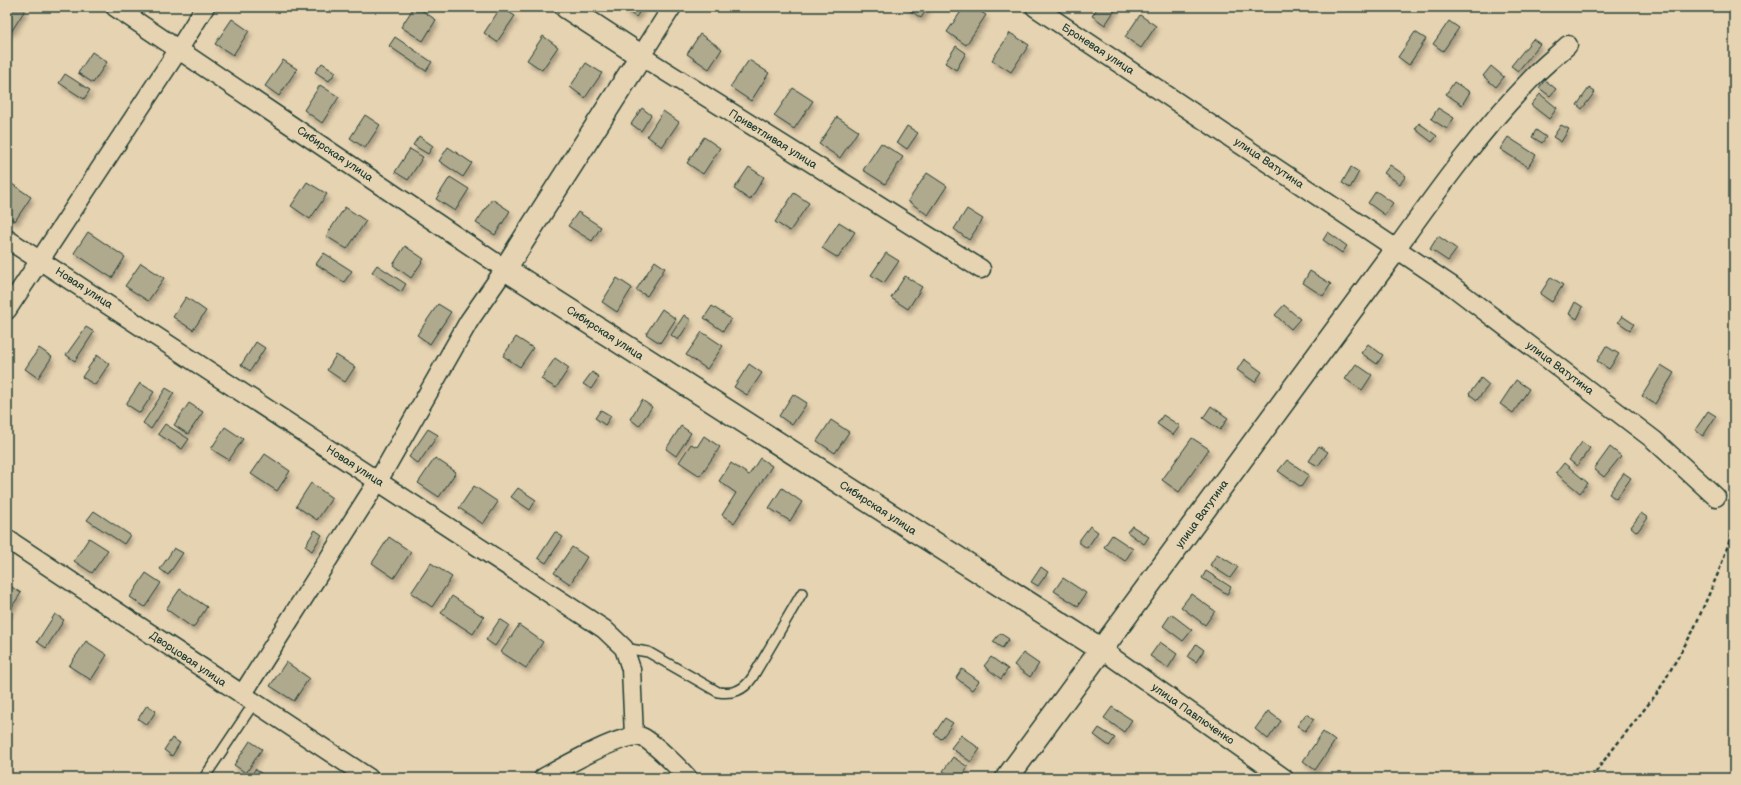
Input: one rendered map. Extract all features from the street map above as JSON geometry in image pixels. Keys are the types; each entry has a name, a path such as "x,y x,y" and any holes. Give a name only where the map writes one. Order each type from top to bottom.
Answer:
{"street":[{"name":"Сибирская улица","path":"115,7 505,269 1102,650"},
{"path":"7,310 179,49 205,7"},
{"name":"Приветливая улица","path":"566,7 641,56 981,269"},
{"path":"248,699 378,481 468,321 505,269 672,7"},
{"name":"Броневая улица","path":"1035,7 1142,77"},
{"name":"улица Ватутина","path":"1007,778 1434,197 1494,120 1532,78 1568,45"},
{"name":"улица Ватутина","path":"1142,77 1452,286 1654,440 1716,497"},
{"name":"Новая улица","path":"7,239 40,259 604,629 624,648 631,669 634,736"},
{"name":"Дворцовая улица","path":"7,539 369,778"},
{"name":"улица Павлюченко","path":"1102,650 1284,778"},
{"path":"543,778 596,750 634,736 643,738 676,764 688,778"}],"lane":[{"path":"624,648 648,652 718,692 737,692 747,686 802,593"},
{"path":"204,778 248,699"}],"path":[{"path":"1592,778 1658,692 1693,631 1719,571 1734,528"}],"building":[{"path":"7,7 20,7 25,10 11,32 7,29"},
{"path":"414,7 417,7 436,20 423,41 401,27"},
{"path":"501,7 515,16 497,42 484,33"},
{"path":"626,7 643,7 636,17 624,9"},
{"path":"905,7 928,7 921,18"},
{"path":"964,7 973,7 986,15 966,45 947,32"},
{"path":"1098,7 1117,7 1105,25 1092,16"},
{"path":"1140,15 1156,26 1141,48 1125,37"},
{"path":"232,19 249,31 233,55 215,44"},
{"path":"1449,21 1459,28 1443,51 1433,44"},
{"path":"1415,32 1426,39 1409,65 1398,57"},
{"path":"1010,33 1029,45 1011,72 992,60"},
{"path":"700,34 722,49 709,69 687,54"},
{"path":"543,36 558,47 542,70 527,60"},
{"path":"395,37 432,62 426,71 389,46"},
{"path":"1533,39 1540,44 1518,71 1511,66"},
{"path":"956,46 966,53 956,70 945,63"},
{"path":"92,52 107,62 93,83 78,73"},
{"path":"283,60 297,69 279,96 265,86"},
{"path":"749,60 769,73 751,101 730,87"},
{"path":"322,63 336,72 329,81 315,72"},
{"path":"586,63 602,73 585,98 570,87"},
{"path":"1491,66 1504,77 1496,87 1483,76"},
{"path":"65,74 90,90 84,99 59,83"},
{"path":"1545,80 1556,89 1550,96 1539,88"},
{"path":"1454,82 1470,92 1462,105 1446,94"},
{"path":"320,85 339,97 322,123 304,110"},
{"path":"793,88 813,101 794,129 774,116"},
{"path":"1589,88 1595,92 1582,109 1577,105"},
{"path":"1540,94 1557,108 1549,119 1531,105"},
{"path":"642,108 651,115 641,131 631,124"},
{"path":"1438,108 1454,118 1447,129 1431,119"},
{"path":"663,111 679,122 662,147 647,136"},
{"path":"365,115 380,125 365,148 350,138"},
{"path":"837,117 858,131 840,158 819,144"},
{"path":"1419,123 1437,136 1432,142 1415,129"},
{"path":"1561,125 1569,129 1561,142 1553,137"},
{"path":"907,126 918,133 907,149 897,142"},
{"path":"1536,130 1546,137 1542,143 1532,137"},
{"path":"419,136 433,146 428,154 413,145"},
{"path":"704,137 720,148 703,174 687,163"},
{"path":"1508,137 1536,155 1528,167 1500,149"},
{"path":"881,143 903,157 885,184 863,170"},
{"path":"448,147 472,163 463,177 439,161"},
{"path":"410,149 423,157 408,180 395,172"},
{"path":"1390,165 1406,176 1400,184 1384,173"},
{"path":"749,167 764,177 750,200 734,189"},
{"path":"1351,167 1359,172 1350,188 1342,183"},
{"path":"927,173 947,186 928,215 908,201"},
{"path":"450,177 469,189 455,211 436,199"},
{"path":"307,182 327,194 310,219 291,206"},
{"path":"12,184 31,197 15,221 7,216 7,193"},
{"path":"1376,191 1393,203 1385,215 1368,203"},
{"path":"794,193 809,203 790,231 775,222"},
{"path":"492,199 510,211 495,235 476,223"},
{"path":"345,207 366,221 347,249 326,236"},
{"path":"967,209 983,219 969,240 954,229"},
{"path":"578,212 601,227 592,241 568,226"},
{"path":"839,222 855,232 838,258 822,248"},
{"path":"88,232 125,257 112,278 74,253"},
{"path":"1328,232 1347,246 1342,253 1323,240"},
{"path":"1438,236 1457,249 1448,261 1430,249"},
{"path":"405,246 424,259 411,278 393,265"},
{"path":"324,253 352,271 344,282 316,264"},
{"path":"886,253 899,261 884,283 871,275"},
{"path":"655,261 665,268 647,296 636,290"},
{"path":"141,263 164,278 148,301 125,286"},
{"path":"377,265 406,284 401,292 372,272"},
{"path":"1310,271 1331,284 1323,296 1303,283"},
{"path":"905,276 922,287 908,309 891,298"},
{"path":"1551,277 1563,285 1552,302 1540,294"},
{"path":"617,278 632,288 617,312 602,302"},
{"path":"186,297 206,311 193,330 173,317"},
{"path":"1575,302 1583,307 1577,319 1569,314"},
{"path":"438,304 451,312 430,344 417,335"},
{"path":"1284,305 1300,319 1291,329 1275,315"},
{"path":"712,306 731,319 723,331 704,318"},
{"path":"662,309 676,319 660,343 646,334"},
{"path":"684,315 691,320 678,340 671,335"},
{"path":"1622,316 1634,324 1630,330 1618,322"},
{"path":"86,327 94,332 75,361 66,355"},
{"path":"702,332 723,346 707,369 686,355"},
{"path":"516,337 533,348 520,367 503,356"},
{"path":"256,342 265,348 250,371 241,365"},
{"path":"1368,344 1383,355 1377,364 1361,353"},
{"path":"1606,346 1619,354 1609,369 1597,361"},
{"path":"39,348 52,357 38,378 25,369"},
{"path":"97,355 109,364 95,385 82,377"},
{"path":"336,355 355,367 345,382 327,370"},
{"path":"555,358 569,368 556,388 541,379"},
{"path":"1244,359 1262,372 1255,382 1237,370"},
{"path":"749,364 762,373 747,395 734,387"},
{"path":"1356,364 1372,375 1362,390 1345,379"},
{"path":"1661,365 1674,373 1655,404 1642,396"},
{"path":"592,372 599,377 591,389 583,384"},
{"path":"1481,378 1489,385 1477,400 1469,394"},
{"path":"1516,380 1529,389 1513,413 1500,404"},
{"path":"140,383 154,392 140,413 126,404"},
{"path":"166,388 174,393 151,429 143,423"},
{"path":"793,394 807,403 792,425 779,416"},
{"path":"642,400 652,407 639,426 630,419"},
{"path":"189,403 203,412 188,434 174,425"},
{"path":"1211,406 1228,418 1220,430 1203,418"},
{"path":"601,410 611,416 605,425 595,418"},
{"path":"1708,411 1716,416 1703,436 1695,430"},
{"path":"1163,415 1180,426 1173,435 1157,424"},
{"path":"831,420 849,432 835,453 817,441"},
{"path":"165,424 189,439 182,449 158,434"},
{"path":"681,426 691,433 676,456 666,449"},
{"path":"225,427 243,439 229,460 211,449"},
{"path":"428,429 438,435 418,464 409,457"},
{"path":"704,436 720,447 700,476 679,462 691,444 697,447"},
{"path":"1192,438 1209,449 1179,492 1162,480"},
{"path":"1582,442 1590,448 1577,466 1569,460"},
{"path":"1319,446 1328,452 1318,466 1309,461"},
{"path":"1610,447 1621,456 1604,477 1594,469"},
{"path":"265,454 290,471 277,491 251,474"},
{"path":"435,458 456,472 439,497 418,483"},
{"path":"760,458 772,466 734,523 722,515 736,493 719,481 731,463 749,475"},
{"path":"1287,460 1309,475 1301,487 1278,471"},
{"path":"1564,463 1588,483 1580,493 1556,473"},
{"path":"1624,473 1631,478 1616,499 1609,494"},
{"path":"311,483 332,498 317,520 296,506"},
{"path":"474,486 498,502 483,524 459,508"},
{"path":"518,488 536,500 530,510 511,497"},
{"path":"782,488 802,502 790,521 769,508"},
{"path":"94,511 130,535 124,544 87,520"},
{"path":"1641,513 1648,518 1637,532 1631,527"},
{"path":"1090,526 1098,532 1087,548 1078,542"},
{"path":"1132,526 1149,537 1144,544 1127,532"},
{"path":"315,530 322,535 312,551 305,546"},
{"path":"555,532 563,537 546,563 538,558"},
{"path":"1112,535 1133,549 1125,561 1104,547"},
{"path":"389,537 411,552 394,578 372,563"},
{"path":"89,538 108,550 92,573 74,561"},
{"path":"572,547 587,557 570,584 554,573"},
{"path":"174,548 183,553 168,575 160,569"},
{"path":"1217,554 1238,567 1230,578 1210,565"},
{"path":"431,563 452,577 432,607 411,593"},
{"path":"1041,567 1048,572 1038,586 1031,582"},
{"path":"1206,571 1231,587 1227,594 1202,578"},
{"path":"146,573 161,583 145,607 130,597"},
{"path":"1063,578 1086,593 1078,606 1054,591"},
{"path":"7,584 21,593 7,614"},
{"path":"180,589 207,607 193,628 166,609"},
{"path":"1191,594 1215,611 1205,625 1181,607"},
{"path":"452,596 484,617 473,634 441,613"},
{"path":"55,614 64,620 46,648 37,642"},
{"path":"1171,614 1192,630 1183,641 1163,626"},
{"path":"500,619 509,625 495,646 486,640"},
{"path":"519,625 543,642 526,668 501,652"},
{"path":"1000,633 1009,639 1002,648 993,642"},
{"path":"86,641 107,655 91,680 69,666"},
{"path":"1160,642 1177,654 1168,668 1150,656"},
{"path":"1196,644 1204,650 1196,662 1188,657"},
{"path":"1023,653 1039,664 1030,677 1014,665"},
{"path":"991,657 1008,669 1001,679 984,666"},
{"path":"286,662 309,678 294,701 270,686"},
{"path":"962,669 979,681 972,690 956,678"},
{"path":"147,705 156,711 147,725 138,719"},
{"path":"1112,707 1132,720 1124,732 1104,718"},
{"path":"1268,711 1281,721 1268,739 1255,729"},
{"path":"1306,714 1314,719 1305,731 1297,726"},
{"path":"945,718 953,723 941,739 934,734"},
{"path":"1099,728 1115,738 1109,746 1094,735"},
{"path":"1323,732 1335,741 1315,770 1303,761"},
{"path":"961,735 980,749 971,762 951,748"},
{"path":"172,738 180,743 172,756 164,750"},
{"path":"250,741 262,749 246,773 234,765"},
{"path":"953,757 968,767 961,778 953,778 943,771"},
{"path":"255,769 268,778 250,778"}]}
